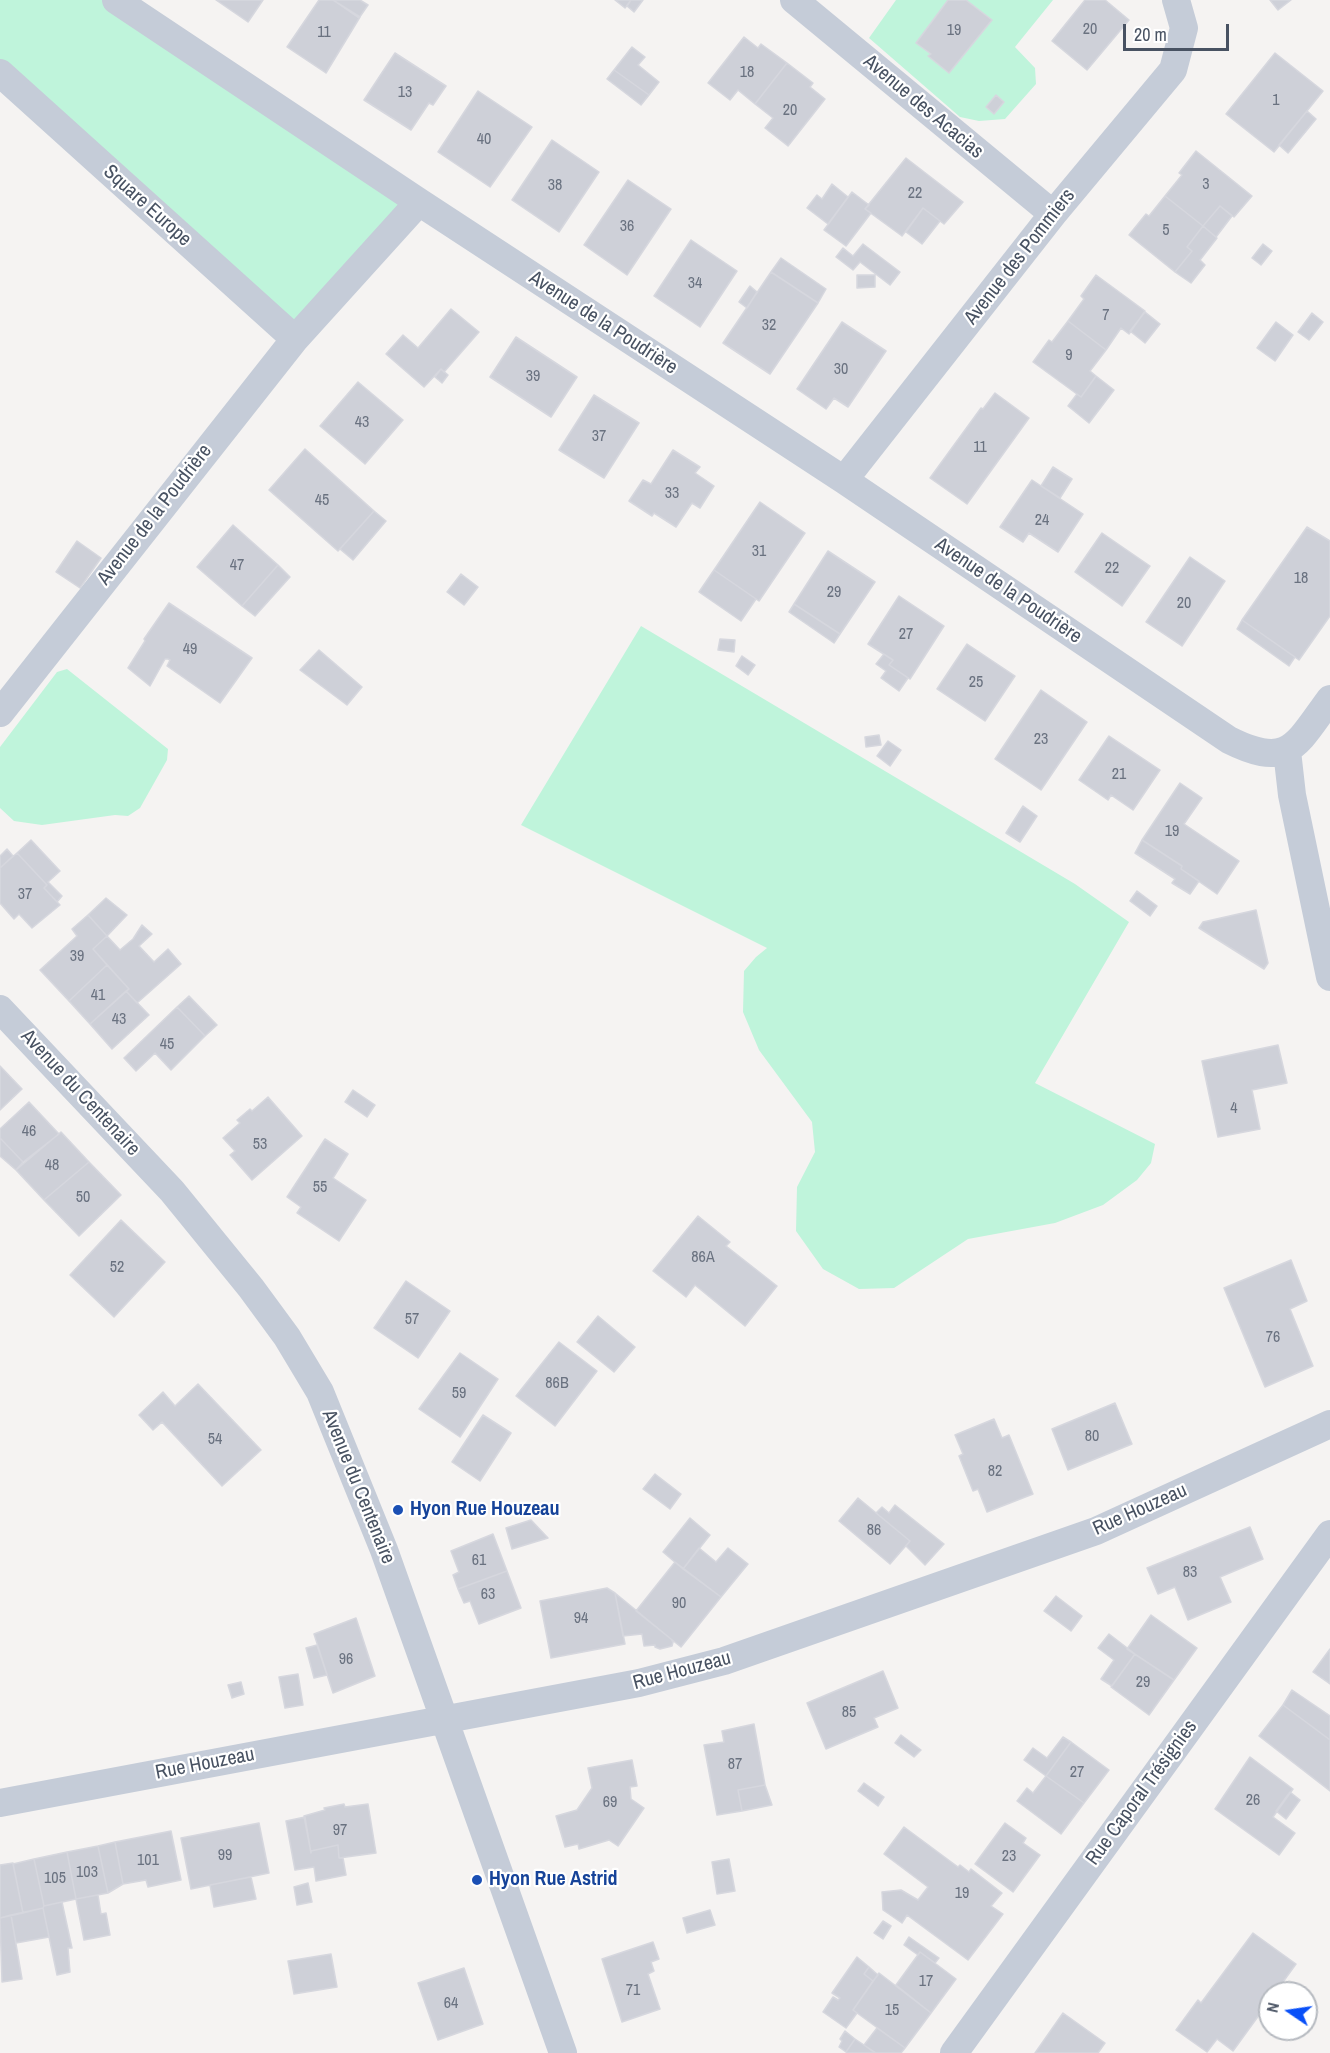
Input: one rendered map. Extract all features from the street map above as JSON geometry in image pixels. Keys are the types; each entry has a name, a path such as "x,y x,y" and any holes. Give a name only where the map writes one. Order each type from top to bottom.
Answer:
{"street":[{"path":"116,0 419,202"},
{"name":"Avenue des Acacias","path":"794,0 1053,214"},
{"name":"Avenue des Pommiers","path":"844,480 1053,214 1173,70 1184,28 1176,0"},
{"name":"Square Europe","path":"0,73 295,339"},
{"name":"Avenue de la Poudrière","path":"0,713 295,339 419,202 844,480 1229,740 1251,751 1270,754 1287,752"},
{"path":"1330,699 1287,752 1292,795 1330,977"},
{"name":"Avenue du Centenaire","path":"0,1009 172,1191 251,1288 287,1337 320,1392 384,1550 563,2053"},
{"name":"Rue Houzeau","path":"0,1803 639,1683 724,1661 1096,1531 1330,1424"},
{"name":"Rue Caporal Trésignies","path":"954,2053 1330,1534"}],"green space":[{"path":"0,0 116,0 419,202 295,339 0,76"},
{"path":"896,0 1053,0 1015,47 1035,68 1036,84 1005,119 979,121 960,117 869,38"},
{"path":"641,626 1075,884 1129,922 1035,1083 1155,1144 1151,1163 1137,1180 1103,1205 1055,1223 968,1239 894,1288 859,1289 823,1269 796,1231 797,1187 815,1152 812,1122 759,1050 743,1012 744,971 767,948 521,825"},
{"path":"67,669 168,749 167,760 140,808 128,816 115,815 42,825 14,821 0,808 0,747 57,672"}],"building":[{"path":"216,0 263,0 248,22"},
{"path":"319,0 333,0 360,17 326,73 287,47"},
{"path":"333,0 360,0 368,5 359,18"},
{"path":"615,0 631,0 625,8"},
{"path":"631,0 643,0 634,12 627,6"},
{"path":"948,0 966,0 992,20 949,73 928,56 931,54 916,43"},
{"path":"1085,0 1105,0 1129,20 1087,70 1052,41"},
{"path":"1270,0 1291,0 1278,10"},
{"path":"744,37 758,48 761,44 787,63 755,104 738,90 730,100 708,83"},
{"path":"632,47 645,57 638,65 659,82 649,95 614,70"},
{"path":"395,53 446,86 433,105 429,103 411,130 364,100"},
{"path":"1275,53 1323,91 1274,152 1226,114"},
{"path":"787,63 813,83 810,87 825,99 788,146 765,128 773,118 755,104"},
{"path":"614,70 649,95 641,105 607,79"},
{"path":"478,91 532,127 490,187 438,152"},
{"path":"996,95 1004,102 994,114 986,107"},
{"path":"1307,111 1316,119 1288,153 1279,145"},
{"path":"552,140 599,172 559,232 512,200"},
{"path":"1196,151 1252,196 1234,217 1220,206 1203,226 1165,196 1182,175 1179,173"},
{"path":"906,158 963,202 944,224 923,208 902,236 865,209"},
{"path":"628,180 671,209 627,275 584,245"},
{"path":"832,184 848,197 828,224 807,208 817,195 822,199"},
{"path":"852,192 869,205 865,209 871,213 846,246 824,230"},
{"path":"1165,196 1203,226 1187,247 1192,251 1175,272 1129,235 1146,214 1149,216"},
{"path":"1220,206 1232,216 1216,237 1203,226"},
{"path":"923,208 940,221 922,244 906,232"},
{"path":"1203,226 1217,238 1200,260 1205,265 1191,283 1175,272 1192,251 1187,247"},
{"path":"691,240 737,271 700,327 654,296"},
{"path":"863,244 900,272 890,285 860,262 853,270 836,257 843,248 853,256"},
{"path":"1263,244 1272,251 1261,265 1252,258"},
{"path":"781,258 826,289 818,303 771,272"},
{"path":"771,272 818,303 770,374 723,343"},
{"path":"857,275 875,275 875,287 857,288"},
{"path":"1096,275 1145,311 1129,334 1121,328 1106,350 1068,321 1084,299 1081,296"},
{"path":"750,286 757,292 747,308 739,302"},
{"path":"451,309 479,332 444,372 441,369 424,387 386,354 403,335 418,348"},
{"path":"1145,312 1160,324 1145,343 1130,331"},
{"path":"1312,313 1323,322 1309,340 1298,332"},
{"path":"1068,321 1106,350 1090,371 1096,376 1081,397 1033,362 1049,340 1052,342"},
{"path":"842,322 886,351 848,407 834,398 826,409 797,389"},
{"path":"1276,322 1293,335 1275,361 1257,348"},
{"path":"516,337 577,377 551,417 490,377"},
{"path":"441,369 448,375 442,383 435,377"},
{"path":"1096,376 1114,390 1089,423 1068,406 1077,394 1081,397"},
{"path":"358,382 403,420 365,464 320,426"},
{"path":"995,393 1029,418 967,504 930,478 981,408 983,409"},
{"path":"594,395 639,423 604,478 559,450"},
{"path":"305,449 374,511 338,551 269,490"},
{"path":"673,450 700,467 695,473 714,486 700,508 692,503 676,527 654,513 652,516 629,501 643,480 651,484"},
{"path":"1053,467 1072,479 1060,498 1041,486"},
{"path":"1032,480 1083,514 1058,552 1029,533 1023,542 1000,527"},
{"path":"760,502 805,533 759,601 714,570"},
{"path":"374,511 386,521 353,560 340,549"},
{"path":"233,525 278,565 242,606 197,567"},
{"path":"1307,527 1330,541 1330,616 1299,660 1242,620"},
{"path":"1102,533 1150,566 1122,606 1075,572"},
{"path":"77,541 101,558 80,588 56,572"},
{"path":"828,551 875,582 840,634 794,604"},
{"path":"1190,557 1225,581 1182,646 1146,622"},
{"path":"278,565 290,577 255,616 242,606"},
{"path":"714,570 756,599 741,621 699,592"},
{"path":"461,574 478,587 464,605 447,592"},
{"path":"899,596 944,626 910,679 889,665 893,660 868,644"},
{"path":"169,603 252,658 220,703 167,666 170,660 168,659 165,659 150,686 128,668 145,641 144,639"},
{"path":"794,604 840,634 834,643 789,612"},
{"path":"1242,620 1295,657 1289,666 1237,629"},
{"path":"720,639 735,640 734,652 718,650"},
{"path":"967,644 1015,676 985,721 937,689"},
{"path":"319,650 362,687 347,705 300,670"},
{"path":"884,654 893,660 889,665 908,678 899,691 881,678 886,671 876,664"},
{"path":"742,656 755,665 748,675 736,666"},
{"path":"1041,690 1087,722 1041,790 995,759"},
{"path":"879,735 881,745 866,747 865,737"},
{"path":"1109,736 1160,770 1133,810 1111,795 1108,800 1079,780"},
{"path":"888,741 901,750 890,766 877,756"},
{"path":"1180,783 1202,798 1184,824 1239,861 1217,894 1181,869 1182,866 1142,840"},
{"path":"1023,806 1037,816 1020,842 1006,833"},
{"path":"31,840 60,871 48,882 62,896 57,902 44,888 47,885 17,853"},
{"path":"1142,840 1182,866 1181,869 1199,881 1190,894 1172,883 1175,879 1135,853"},
{"path":"7,849 13,856 0,868 0,856"},
{"path":"17,853 47,885 44,888 60,905 32,928 19,914 14,919 0,903 0,868"},
{"path":"1137,891 1157,906 1150,916 1130,901"},
{"path":"106,898 127,915 107,936 88,915"},
{"path":"1256,910 1268,963 1264,969 1199,928 1203,922"},
{"path":"88,915 107,936 93,949 107,965 69,1001 40,970 77,936 72,929"},
{"path":"142,925 152,934 139,946 154,962 168,949 181,964 137,1003 126,991 129,989 93,949 107,936 120,950 133,939"},
{"path":"107,965 129,989 90,1024 69,1001"},
{"path":"126,991 149,1015 112,1049 90,1024"},
{"path":"189,996 217,1025 205,1036 177,1007"},
{"path":"177,1007 205,1036 171,1070 155,1053 136,1071 124,1058"},
{"path":"1278,1045 1287,1083 1252,1090 1260,1129 1218,1137 1202,1061"},
{"path":"0,1066 22,1089 0,1110"},
{"path":"353,1090 375,1105 367,1117 345,1102"},
{"path":"268,1097 302,1136 252,1180 230,1155 235,1151 223,1138 240,1123 237,1120"},
{"path":"29,1102 59,1134 23,1162 0,1138 0,1129"},
{"path":"61,1132 89,1162 44,1200 16,1170"},
{"path":"0,1138 23,1162 16,1170 0,1156"},
{"path":"325,1139 348,1154 333,1178 366,1200 339,1241 297,1213 301,1207 287,1197"},
{"path":"89,1162 121,1195 79,1236 44,1200"},
{"path":"698,1216 730,1242 726,1246 777,1286 745,1326 695,1285 686,1297 653,1271"},
{"path":"121,1220 165,1262 114,1317 70,1275"},
{"path":"1291,1260 1307,1301 1290,1309 1313,1366 1265,1387 1224,1288"},
{"path":"406,1281 450,1311 418,1358 374,1328"},
{"path":"598,1316 635,1347 614,1372 577,1342"},
{"path":"559,1342 597,1371 555,1426 516,1396"},
{"path":"460,1353 498,1379 460,1437 419,1409"},
{"path":"198,1384 261,1450 222,1486 162,1422 153,1430 139,1415 163,1392 175,1406"},
{"path":"1115,1403 1132,1444 1068,1470 1052,1429"},
{"path":"483,1415 511,1433 480,1481 452,1462"},
{"path":"994,1419 1002,1438 1009,1435 1033,1494 987,1512 978,1489 973,1491 959,1456 963,1454 955,1435"},
{"path":"655,1474 681,1494 670,1509 643,1489"},
{"path":"858,1498 910,1541 890,1564 839,1521"},
{"path":"895,1505 944,1544 925,1565 906,1546 910,1541 876,1513 882,1507 889,1513"},
{"path":"690,1518 710,1535 683,1569 663,1552"},
{"path":"531,1520 548,1538 512,1549 506,1528"},
{"path":"1250,1527 1263,1559 1220,1577 1231,1602 1188,1620 1175,1587 1158,1594 1147,1568"},
{"path":"493,1534 507,1571 458,1589 453,1575 459,1572 451,1551"},
{"path":"699,1548 716,1562 728,1548 748,1564 721,1597 683,1569"},
{"path":"675,1562 721,1597 681,1647 636,1611"},
{"path":"507,1571 521,1608 479,1624 470,1601 464,1603 458,1589"},
{"path":"607,1588 615,1593 625,1644 551,1658 540,1601"},
{"path":"615,1593 671,1639 672,1646 660,1649 655,1645 644,1646 642,1634 623,1636"},
{"path":"1056,1596 1082,1616 1071,1631 1044,1611"},
{"path":"1151,1615 1197,1648 1174,1680 1127,1649"},
{"path":"356,1618 375,1676 333,1693 314,1634"},
{"path":"1109,1634 1135,1654 1112,1686 1101,1679 1114,1660 1098,1648"},
{"path":"317,1645 327,1675 314,1678 306,1648"},
{"path":"1330,1649 1330,1684 1313,1672"},
{"path":"1135,1654 1174,1680 1149,1715 1111,1687"},
{"path":"883,1671 898,1708 874,1718 878,1727 826,1749 807,1703"},
{"path":"298,1674 303,1705 285,1708 279,1677"},
{"path":"241,1682 244,1694 232,1698 228,1685"},
{"path":"1292,1690 1330,1716 1330,1740 1283,1705"},
{"path":"1283,1705 1330,1740 1330,1791 1259,1736"},
{"path":"754,1724 765,1785 738,1790 742,1811 717,1815 704,1745 724,1742 722,1731"},
{"path":"901,1735 921,1750 914,1757 895,1743"},
{"path":"1063,1737 1071,1742 1046,1776 1024,1760 1033,1748 1047,1758"},
{"path":"1071,1742 1109,1770 1084,1803 1046,1776"},
{"path":"1250,1757 1293,1789 1273,1817 1295,1833 1279,1855 1215,1809"},
{"path":"632,1760 637,1786 630,1787 631,1799 644,1808 618,1846 609,1840 579,1849 578,1844 565,1847 556,1816 577,1810 592,1788 588,1768"},
{"path":"1046,1776 1084,1803 1061,1834 1017,1801 1027,1788 1033,1793"},
{"path":"864,1783 884,1797 878,1806 858,1791"},
{"path":"765,1785 772,1805 742,1811 738,1790"},
{"path":"1290,1792 1300,1800 1286,1819 1276,1811"},
{"path":"344,1804 345,1807 368,1804 376,1853 339,1858 338,1845 311,1851 311,1853 304,1816 325,1810 324,1808"},
{"path":"305,1817 311,1853 311,1851 338,1845 339,1858 343,1858 346,1875 316,1881 314,1867 295,1870 286,1821"},
{"path":"259,1823 269,1873 191,1889 181,1838"},
{"path":"1005,1823 1026,1838 1023,1843 1040,1855 1013,1892 975,1864"},
{"path":"904,1827 958,1867 960,1865 969,1872 971,1869 1002,1893 991,1906 1003,1914 968,1960 907,1915 902,1923 883,1910 882,1892 901,1890 918,1900 928,1887 884,1854"},
{"path":"171,1831 181,1880 148,1887 146,1880 123,1884 115,1842"},
{"path":"115,1842 123,1884 108,1893 98,1846"},
{"path":"98,1846 108,1893 76,1899 67,1852"},
{"path":"67,1852 76,1899 44,1906 34,1859"},
{"path":"34,1859 44,1906 23,1913 13,1864"},
{"path":"729,1859 735,1891 717,1894 712,1862"},
{"path":"13,1863 23,1913 0,1918 0,1865"},
{"path":"251,1877 256,1899 214,1907 210,1885"},
{"path":"308,1883 312,1902 297,1905 294,1887"},
{"path":"98,1895 101,1914 106,1913 110,1935 84,1940 76,1899"},
{"path":"62,1902 72,1948 68,1948 70,1972 57,1975 43,1908"},
{"path":"43,1908 49,1937 16,1943 11,1915"},
{"path":"710,1910 715,1925 687,1933 683,1918"},
{"path":"11,1915 22,1979 2,1982 0,1918"},
{"path":"883,1921 891,1926 883,1939 874,1933"},
{"path":"1253,1933 1296,1964 1284,1981 1258,1981 1258,2017 1233,2051 1217,2039 1207,2052 1176,2030 1198,2000 1201,2003"},
{"path":"909,1937 939,1958 935,1963 920,1952 918,1955 904,1945"},
{"path":"653,1942 659,1959 651,1962 654,1971 648,1974 660,2009 622,2022 602,1959"},
{"path":"920,1952 956,1979 931,2013 896,1985"},
{"path":"331,1954 337,1987 294,1994 288,1961"},
{"path":"857,1957 869,1967 864,1974 873,1981 853,2010 857,2013 846,2028 823,2012 833,1997 838,2000 840,1998 832,1993"},
{"path":"869,1967 878,1975 873,1981 864,1974"},
{"path":"464,1968 483,2024 438,2040 418,1983"},
{"path":"879,1973 931,2013 905,2048 853,2010"},
{"path":"1063,2013 1105,2043 1098,2053 1035,2053"},
{"path":"877,2028 905,2048 901,2053 875,2053 864,2045"},
{"path":"845,2031 855,2039 846,2052 839,2047 842,2041 840,2039"},
{"path":"855,2039 876,2053 847,2053"}],"place":[{"name":"Hyon Rue Houzeau","path":"398,1510"},
{"name":"Hyon Rue Astrid","path":"477,1880"}]}
